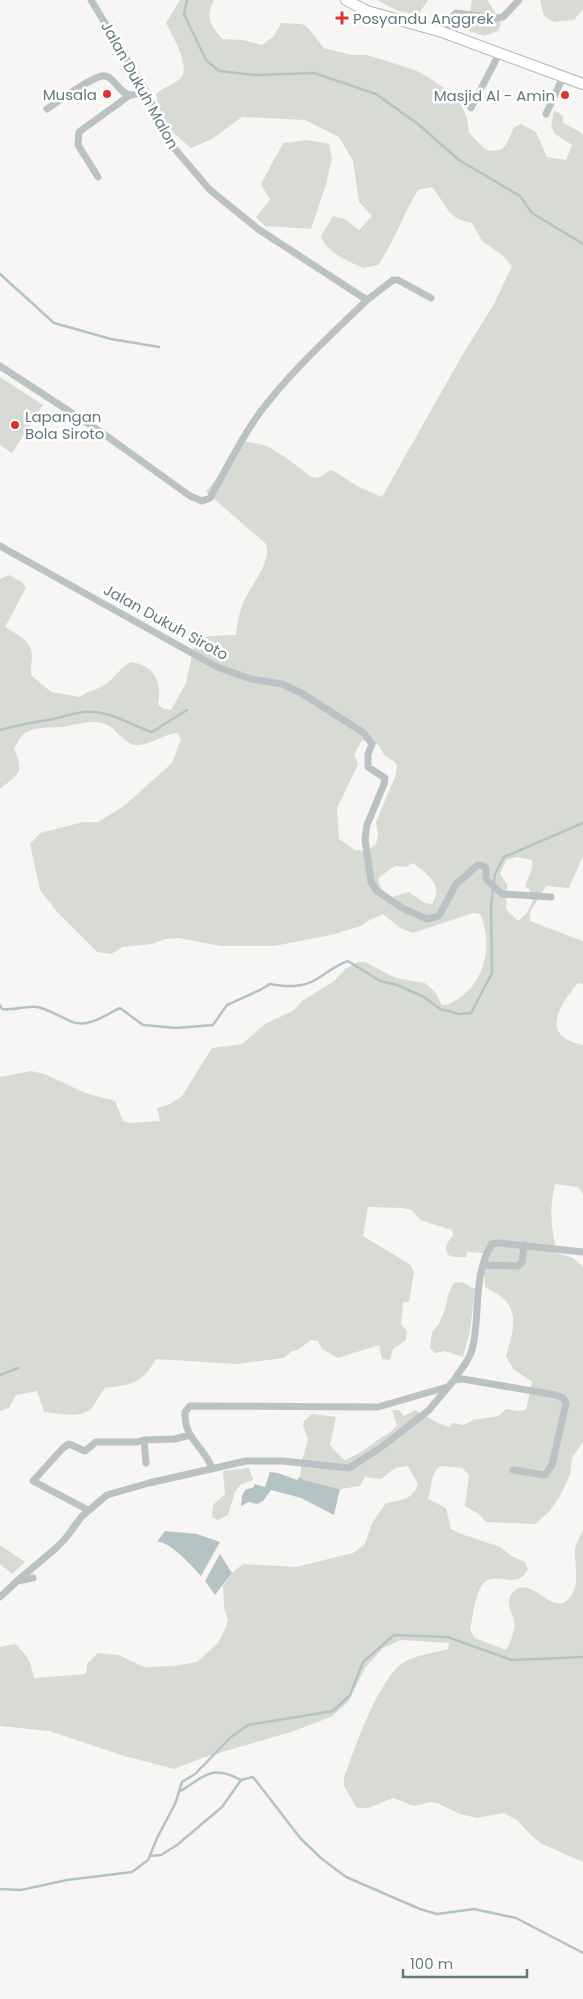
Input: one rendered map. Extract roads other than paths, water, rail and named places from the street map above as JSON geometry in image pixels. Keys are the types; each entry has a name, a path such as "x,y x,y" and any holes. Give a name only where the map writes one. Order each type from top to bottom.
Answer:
{"street":[{"name":"Jalan Dukuh Malon","path":"91,0 146,91 169,142 209,189 258,229 367,300"},
{"path":"346,0 367,11 442,32 583,84"},
{"path":"442,32 456,13 497,18 503,16 518,0"},
{"path":"472,108 499,54"},
{"path":"47,108 102,76 109,77 124,92 130,95"},
{"path":"546,114 563,76"},
{"path":"98,177 78,145 79,132 130,95 146,91"},
{"path":"0,366 101,432 190,496 202,501 210,498 261,411 295,370 367,300 393,280 431,298"},
{"name":"Jalan Dukuh Siroto","path":"0,546 217,667 251,679 282,684 303,694 364,733 372,744 368,754 368,767 385,778 367,824 365,839 371,882 378,891 393,902 427,918 436,918 445,907 456,884 478,864 484,866 486,869 486,879 502,894 551,897"},
{"path":"0,1597 65,1539 88,1510 107,1495 230,1463 262,1460 349,1468 380,1448 429,1410 454,1380 472,1352 484,1265 492,1244 499,1242 583,1252"},
{"path":"484,1265 518,1266 522,1262 524,1245"},
{"path":"454,1380 463,1379 546,1393 563,1398 566,1404 552,1466 545,1475 539,1476 512,1470"},
{"path":"212,1468 204,1453 186,1431 185,1412 190,1406 378,1407 447,1387"},
{"path":"88,1510 33,1482 55,1455 69,1444 85,1451 96,1442 137,1442 175,1439 190,1435"},
{"path":"144,1440 146,1463"},
{"path":"17,1581 33,1578"}],"waterway":[{"path":"187,0 184,14 206,60 219,71 255,75 314,73 376,94 418,124 459,160 520,196 532,213 583,244"},
{"path":"0,274 54,323 111,339 159,347"},
{"path":"0,730 79,713 98,712 152,732 187,710"},
{"path":"0,1005 2,1009 37,1007 73,1022 80,1023 94,1021 120,1008 143,1025 176,1028 213,1025 227,1005 270,984 288,986 306,984 348,961 380,981 397,985 424,997 440,1009 459,1014 471,1013 492,973 491,906 495,874 504,857 583,823"},
{"path":"0,1375 18,1368"},
{"path":"0,1889 21,1890 67,1880 132,1872 148,1860 175,1804 182,1782 195,1774 231,1737 248,1725 333,1711 350,1695 363,1662 394,1635 447,1637 512,1660 583,1657"},
{"path":"179,1792 208,1774 222,1773 241,1780 253,1777 301,1839 322,1859 346,1877 420,1909 437,1914 474,1909 516,1918 583,1953"},
{"path":"150,1856 161,1855 177,1845 222,1807 241,1780"}],"place":[{"name":"Posyandu Anggrek","path":"342,18"},
{"name":"Musala","path":"107,94"},
{"name":"Masjid Al - Amin","path":"565,95"},
{"name":"Lapangan Bola Siroto","path":"15,425"}]}
